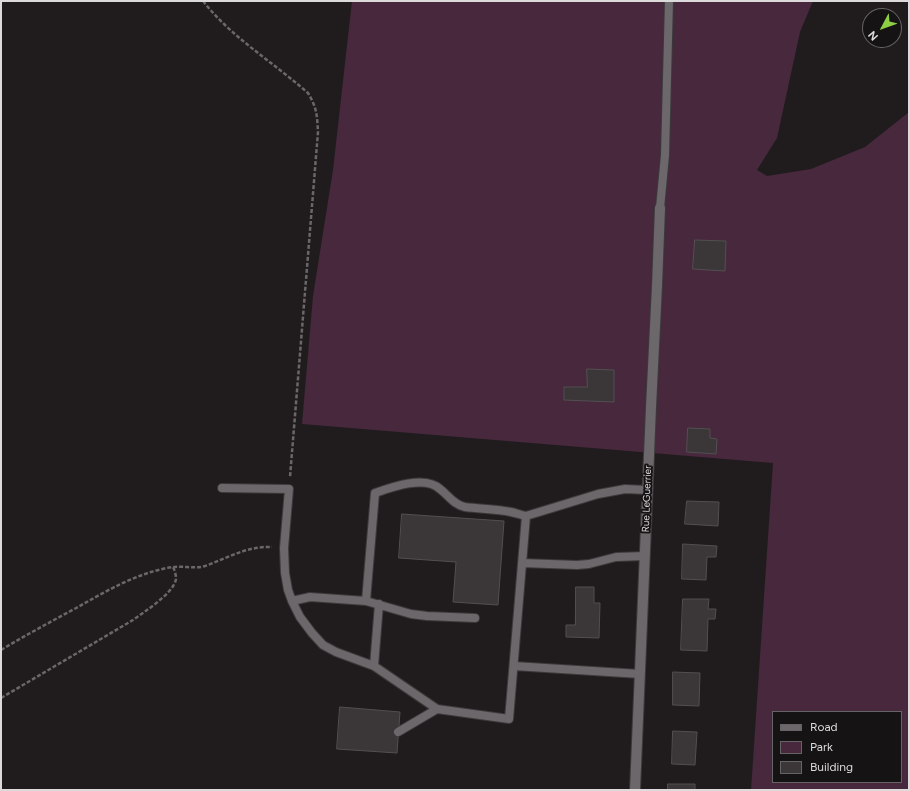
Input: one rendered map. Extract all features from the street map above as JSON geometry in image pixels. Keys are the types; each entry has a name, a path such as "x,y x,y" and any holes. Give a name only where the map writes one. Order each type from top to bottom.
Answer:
{"street":[{"name":"Rue LeGuerrier","path":"635,790 660,208"}],"lane":[{"path":"660,208 665,155 669,1"},
{"path":"366,601 375,493 413,483 426,483 439,488 455,503 463,506 512,512 526,516 598,494 625,489 647,490"},
{"path":"222,488 289,489 284,548 285,573 288,590 300,617 312,633 323,644 336,652 374,666 437,709 509,718 526,516"},
{"path":"522,563 577,565 589,564 616,557 645,556"},
{"path":"292,601 310,597 366,601 411,614 475,618"},
{"path":"374,666 379,604"},
{"path":"514,666 640,674"},
{"path":"398,732 437,709"}],"path":[{"path":"203,1 212,12 249,46 308,93 314,103 317,116 318,132 289,489"},
{"path":"1,650 120,584 151,572 173,567 197,568 254,548 284,548"},
{"path":"1,698 148,610 160,600 175,582 176,575 173,567"}],"green space":[{"path":"352,1 813,1 800,32 777,138 757,170 767,176 811,169 865,147 909,112 909,790 751,790 773,463 302,424 313,296 333,170"}],"building":[{"path":"695,240 726,241 725,271 693,269"},
{"path":"587,369 614,370 614,402 564,400 564,387 587,387"},
{"path":"688,428 710,429 710,438 717,439 716,454 687,452"},
{"path":"687,501 719,502 718,526 685,524"},
{"path":"402,514 504,521 498,605 453,602 456,562 399,558"},
{"path":"683,544 717,546 716,557 707,557 706,580 682,579"},
{"path":"576,587 594,587 594,603 600,603 599,638 566,637 566,625 575,625"},
{"path":"683,599 709,599 708,609 716,609 715,619 708,619 707,651 681,650"},
{"path":"673,672 700,673 699,706 673,705"},
{"path":"340,707 400,712 397,753 337,749"},
{"path":"673,731 697,732 695,765 672,764"},
{"path":"668,784 695,784 695,790 668,790"}]}
